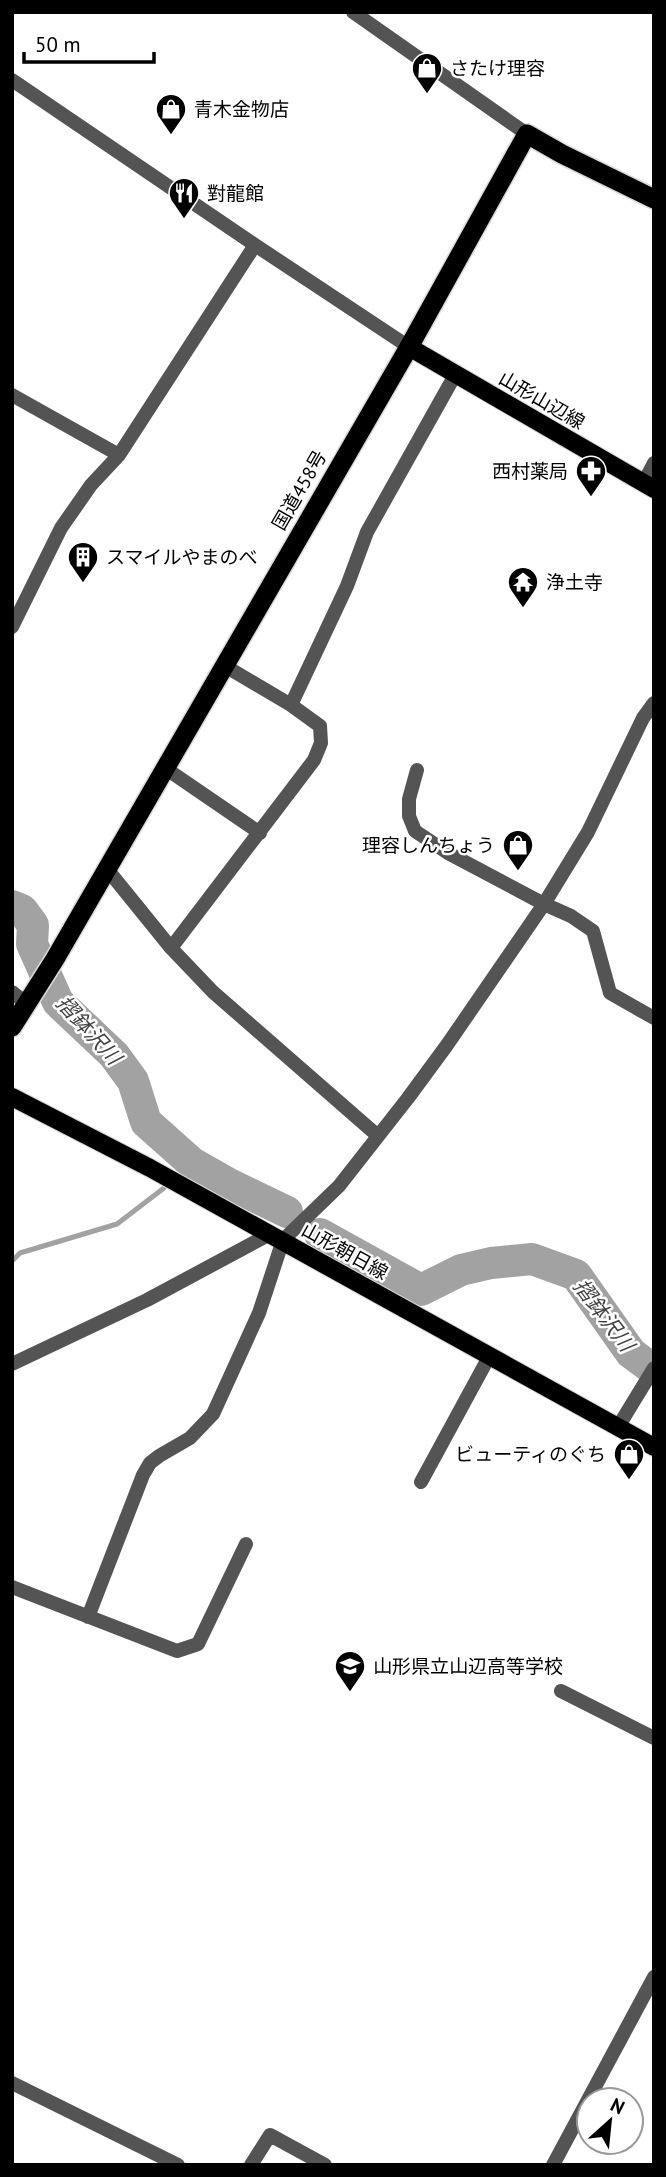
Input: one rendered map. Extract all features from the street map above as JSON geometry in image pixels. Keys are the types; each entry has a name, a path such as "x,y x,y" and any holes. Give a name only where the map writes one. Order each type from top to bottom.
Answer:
{"highway":[{"path":"527,134 562,154 654,198"},
{"name":"国道458号","path":"12,1027 25,995 55,959 409,347 527,134"}],"main road":[{"name":"山形山辺線","path":"409,347 649,486"},
{"name":"山形朝日線","path":"12,1097 150,1168 654,1447"}],"street":[{"path":"353,12 527,134"},
{"path":"12,80 409,347"},
{"path":"12,627 61,528 91,485 119,455 255,245"},
{"path":"291,705 347,586 367,533 455,374"},
{"path":"12,395 119,455"},
{"path":"649,486 654,463"},
{"path":"171,948 314,760 321,743 320,726 291,705 225,666"},
{"path":"12,1364 276,1237 338,1185 379,1136 447,1045 544,904 589,832 643,718 654,703"},
{"path":"165,768 260,833"},
{"path":"417,770 409,799 409,816 415,831 448,853 571,916 593,931 610,993 654,1018"},
{"path":"107,869 171,948 213,992 379,1136"},
{"path":"88,1617 150,1463 190,1438 213,1414 259,1313 276,1237"},
{"path":"421,1482 490,1355"},
{"path":"618,1427 651,1372"},
{"path":"12,1587 177,1651 198,1644 246,1544"},
{"path":"561,1690 654,1738"},
{"path":"554,2165 654,1977"},
{"path":"12,2083 178,2165"},
{"path":"251,2165 270,2135 325,2165"}],"waterway":[{"name":"摺鉢沢川","path":"12,906 22,910 33,925 32,944 58,1002 114,1055 133,1081 146,1122 192,1163 287,1212"},
{"path":"12,1261 20,1253 117,1224 164,1188"},
{"name":"摺鉢沢川","path":"320,1234 421,1290 461,1270 491,1263 532,1259 576,1275 631,1353 654,1370"}],"place":[{"name":"さたけ理容","path":"427,95"},
{"name":"青木金物店","path":"171,136"},
{"name":"對龍館","path":"184,220"},
{"name":"西村薬局","path":"591,498"},
{"name":"スマイルやまのべ","path":"83,584"},
{"name":"浄土寺","path":"523,609"},
{"name":"理容しんちょう","path":"518,872"},
{"name":"ビューティのぐち","path":"629,1481"},
{"name":"山形県立山辺高等学校","path":"350,1693"}]}
